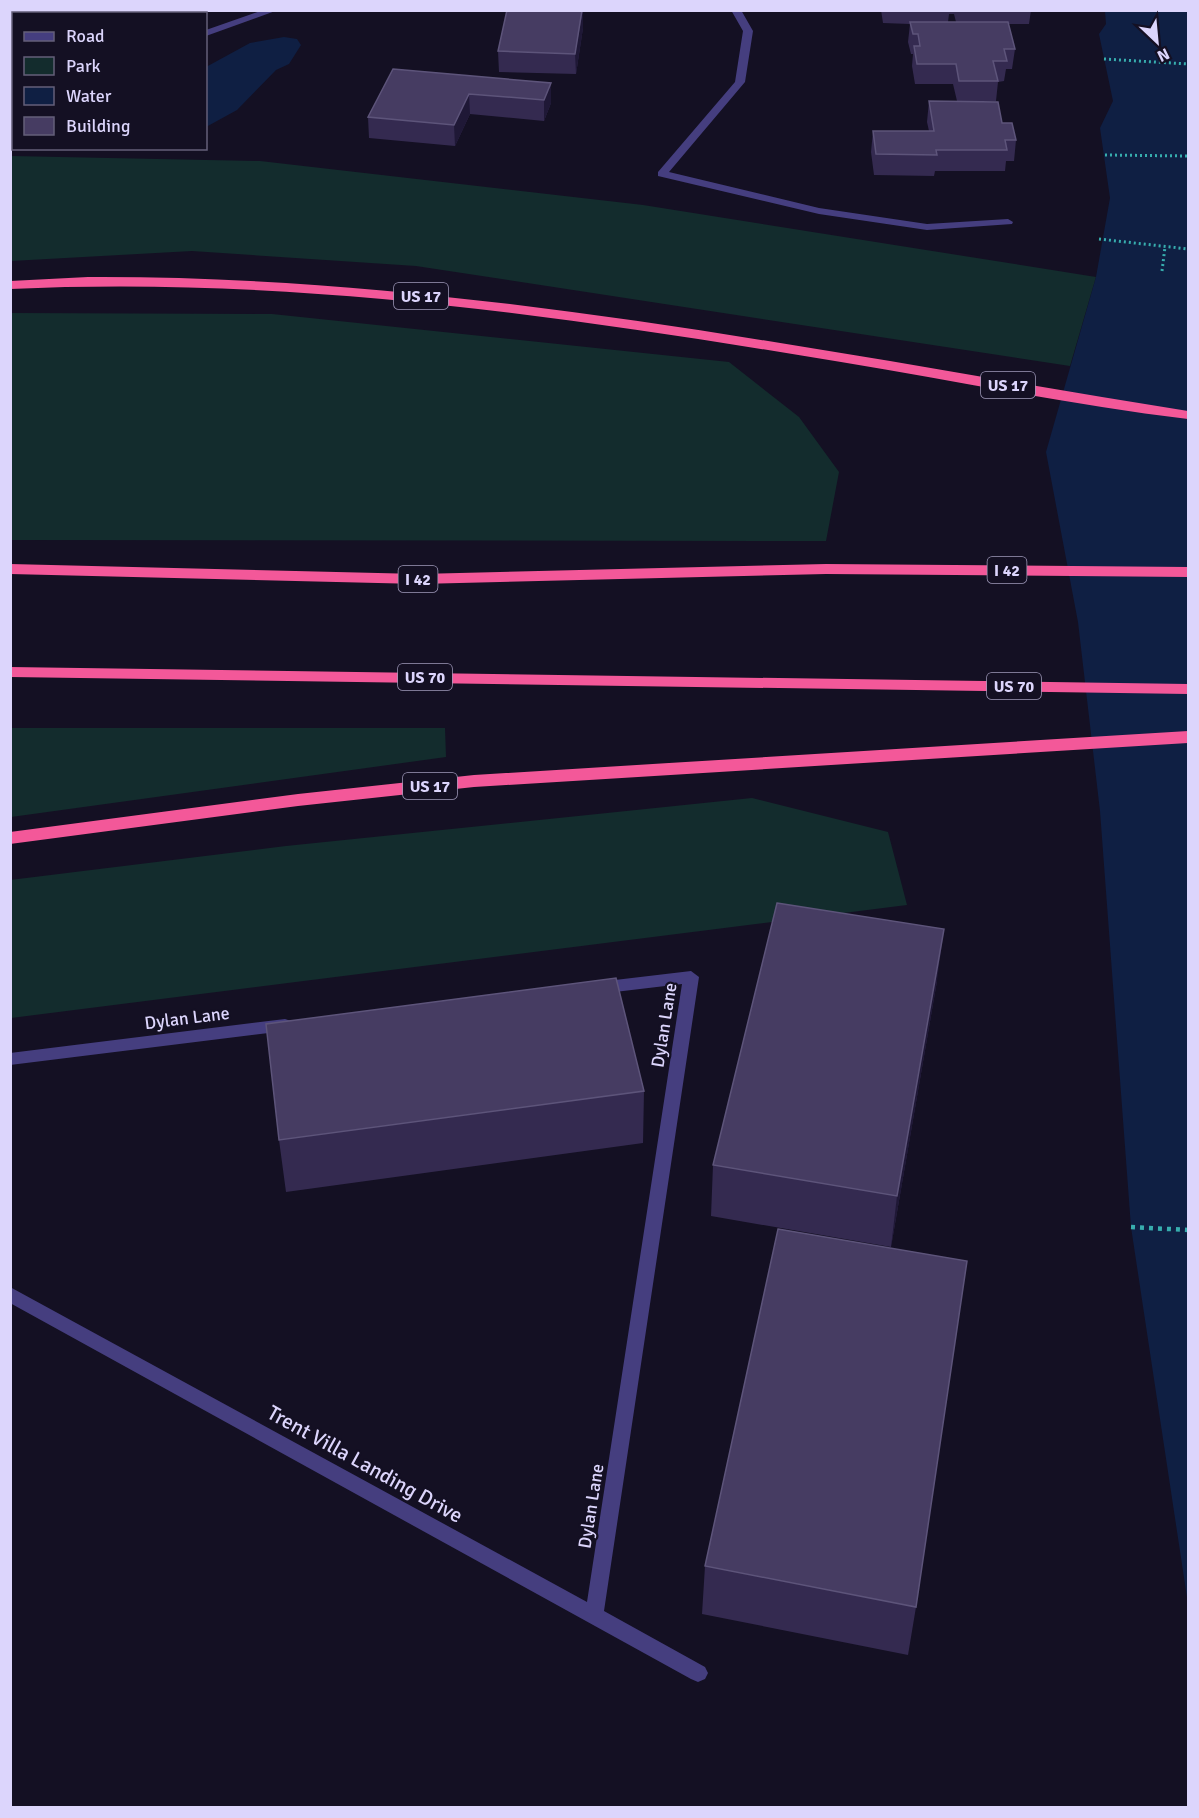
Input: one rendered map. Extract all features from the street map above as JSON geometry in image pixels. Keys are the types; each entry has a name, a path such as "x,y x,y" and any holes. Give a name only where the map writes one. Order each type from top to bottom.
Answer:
{"highway":[{"name":"US 17","path":"10,285 61,281 246,284 406,295 828,354 1188,415"},
{"name":"I 42","path":"10,568 419,579 826,569 1188,572"},
{"name":"US 70","path":"10,672 1188,689"},
{"name":"US 17","path":"10,838 287,801 474,781 1188,737"}],"street":[{"path":"207,33 274,10"},
{"path":"736,10 748,31 740,82 662,174 819,211 927,227 1008,222"},
{"name":"Dylan Lane","path":"586,989 691,976 594,1616"},
{"name":"Dylan Lane","path":"10,1059 304,1023"},
{"name":"Trent Villa Landing Drive","path":"10,1294 698,1673"}],"path":[{"path":"1104,59 1188,64"},
{"path":"1105,155 1188,156"},
{"path":"1098,239 1188,249"},
{"path":"1162,271 1165,247"},
{"path":"1131,1227 1188,1230"}],"green space":[{"path":"11,156 260,161 643,205 1096,277 1070,366 416,266 192,251 11,261"},
{"path":"11,313 272,314 729,362 799,417 839,472 826,541 11,540"},
{"path":"10,728 445,728 446,757 11,817"},
{"path":"752,798 888,832 907,905 11,1018 10,880 286,846"}],"water":[{"path":"11,10 155,11 12,12 11,60"},
{"path":"1105,11 1188,11 1188,1604 1131,1227 1100,811 1078,622 1046,452 1096,277 1110,198 1100,128 1113,101 1099,34 1106,24"},
{"path":"284,37 297,39 301,45 289,64 276,70 237,110 207,126 207,66 250,43"}],"building":[{"path":"507,10 582,10 575,54 498,51"},
{"path":"910,22 1008,22 1015,49 1004,49 1007,61 993,61 998,81 959,81 956,64 917,64 914,46 920,46 918,34 913,34"},
{"path":"393,69 551,83 544,100 469,94 454,125 368,117"},
{"path":"929,101 998,102 1002,123 1012,123 1016,140 1005,140 1007,150 936,150 937,155 876,154 873,131 934,131"},
{"path":"777,903 944,929 897,1196 713,1165"},
{"path":"616,978 644,1091 279,1140 266,1024"},
{"path":"778,1229 967,1261 916,1607 705,1566"}]}
